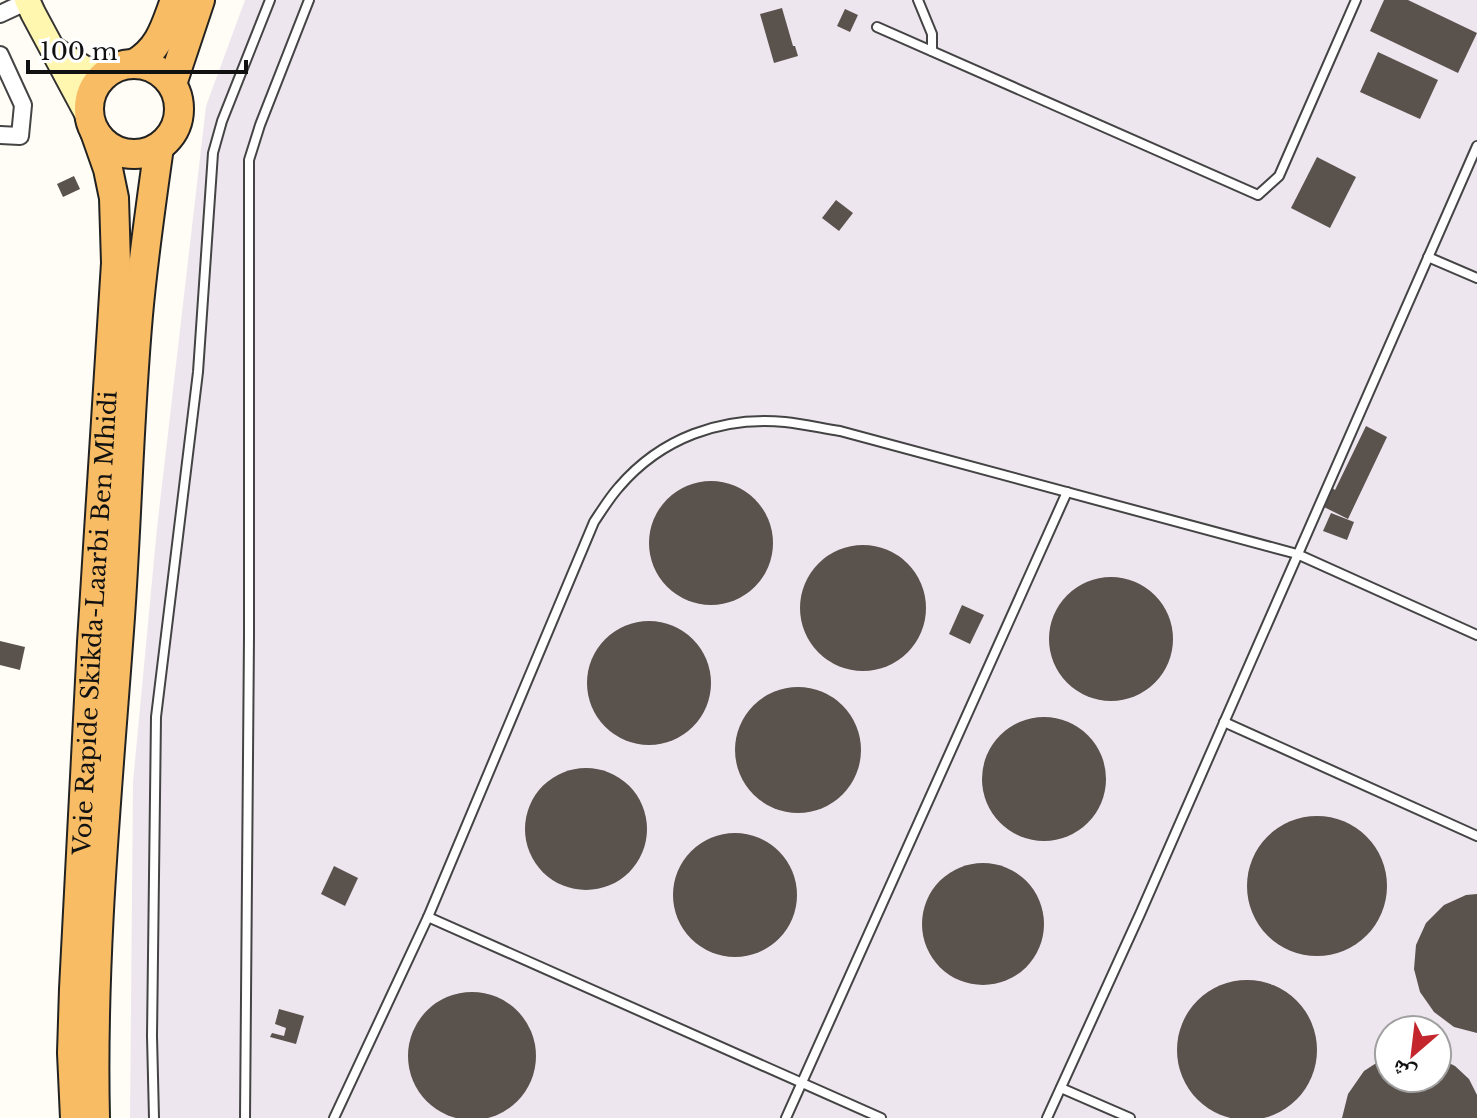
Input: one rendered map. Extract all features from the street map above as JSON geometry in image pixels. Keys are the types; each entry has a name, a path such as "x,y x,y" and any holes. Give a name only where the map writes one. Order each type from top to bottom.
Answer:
{"highway":[{"path":"134,64 154,49 175,0"},
{"path":"172,84 200,0"},
{"path":"134,64 155,69 172,84 179,103 173,133 159,147 139,154 109,147 93,126 90,101 97,83 104,76 123,65 134,64"},
{"name":"Voie Rapide Skikda-Laarbi Ben Mhidi","path":"75,1118 72,1053 74,989 116,263 114,198 93,126"},
{"name":"Voie Rapide Skikda-Laarbi Ben Mhidi","path":"95,1118 95,991 137,319 159,147"}],"main road":[{"path":"28,0 93,126"},
{"path":"51,47 80,66 104,76"}],"street":[{"path":"0,14 28,0"},
{"path":"0,55 23,105 20,136 0,135"}],"lane":[{"path":"154,1118 152,1036 156,717 198,372 213,153 222,121 270,0"},
{"path":"245,1118 249,160 309,0"},
{"path":"918,0 932,34 932,51"},
{"path":"877,27 1258,195 1279,176 1356,0"},
{"path":"1047,1118 1477,146"},
{"path":"1428,257 1477,278"},
{"path":"334,1118 428,917 594,522 619,487 653,454 694,432 741,422 783,422 840,431 1297,554 1477,635"},
{"path":"786,1118 1067,492"},
{"path":"1224,722 1477,836"},
{"path":"428,917 881,1118"},
{"path":"1061,1088 1130,1118"}],"shaded area":[{"path":"245,0 1477,0 1477,1118 130,1118 133,782 157,528 206,106"}],"building":[{"path":"1384,0 1408,0 1477,33 1458,73 1370,31"},
{"path":"782,8 798,56 774,63 760,14"},
{"path":"845,9 858,15 850,32 837,26"},
{"path":"1378,52 1438,80 1420,119 1360,92"},
{"path":"1317,157 1356,177 1330,228 1291,208"},
{"path":"74,176 80,189 63,197 57,184"},
{"path":"836,200 853,213 839,231 822,218"},
{"path":"1366,426 1387,437 1348,519 1322,506 1331,487 1335,490"},
{"path":"711,481 735,486 755,499 768,519 773,543 768,567 755,587 735,600 711,605 687,600 667,587 654,567 649,543 654,519 667,499 687,486"},
{"path":"1331,513 1354,522 1347,540 1323,531"},
{"path":"863,545 887,550 907,564 921,584 926,608 921,632 907,652 887,666 863,671 839,666 819,652 805,632 800,608 805,584 819,564 839,550"},
{"path":"1111,577 1135,582 1155,595 1168,615 1173,639 1168,663 1155,683 1135,696 1111,701 1087,696 1067,683 1054,663 1049,639 1054,615 1067,595 1087,582"},
{"path":"962,605 984,615 970,644 949,634"},
{"path":"649,621 673,625 693,639 707,659 711,683 707,707 693,727 673,741 649,745 625,741 605,727 591,707 587,683 591,659 605,639 625,625"},
{"path":"0,641 25,647 20,670 0,665"},
{"path":"798,687 822,692 842,706 856,726 861,750 856,774 842,794 822,808 798,813 774,808 754,794 740,774 735,750 740,726 754,706 774,692"},
{"path":"1044,717 1068,721 1088,735 1102,755 1106,779 1102,803 1088,823 1068,837 1044,841 1020,837 1000,823 986,803 982,779 986,755 1000,735 1020,721"},
{"path":"586,768 609,773 629,786 642,806 647,829 642,852 629,872 609,885 586,890 563,885 543,872 530,852 525,829 530,806 543,786 563,773"},
{"path":"1317,816 1344,821 1367,836 1382,859 1387,886 1382,913 1367,936 1344,951 1317,956 1290,951 1267,936 1252,913 1247,886 1252,859 1267,836 1290,821"},
{"path":"735,833 759,838 779,851 792,871 797,895 792,919 779,939 759,952 735,957 711,952 691,939 678,919 673,895 678,871 691,851 711,838"},
{"path":"983,863 1006,867 1026,881 1040,901 1044,924 1040,947 1026,967 1006,981 983,985 960,981 940,967 926,947 922,924 926,901 940,881 960,867"},
{"path":"334,866 358,878 345,906 321,894"},
{"path":"1477,894 1477,1033 1453,1026 1453,1014 1434,1012 1420,992 1414,969 1416,945 1426,923 1444,905 1466,895"},
{"path":"1247,980 1274,986 1296,1001 1311,1023 1317,1050 1311,1077 1296,1099 1274,1114 1247,1120 1220,1114 1198,1099 1183,1077 1177,1050 1183,1023 1198,1001 1220,986"},
{"path":"472,992 496,997 517,1011 531,1032 536,1056 531,1080 517,1101 496,1115 472,1120 448,1115 427,1101 413,1080 408,1056 413,1032 427,1011 448,997"},
{"path":"279,1009 304,1016 296,1044 270,1037 272,1033 284,1036 286,1028 275,1024"},
{"path":"1373,1065 1373,1094 1453,1094 1453,1065 1469,1079 1477,1095 1477,1118 1342,1118 1348,1094 1364,1071"}]}
